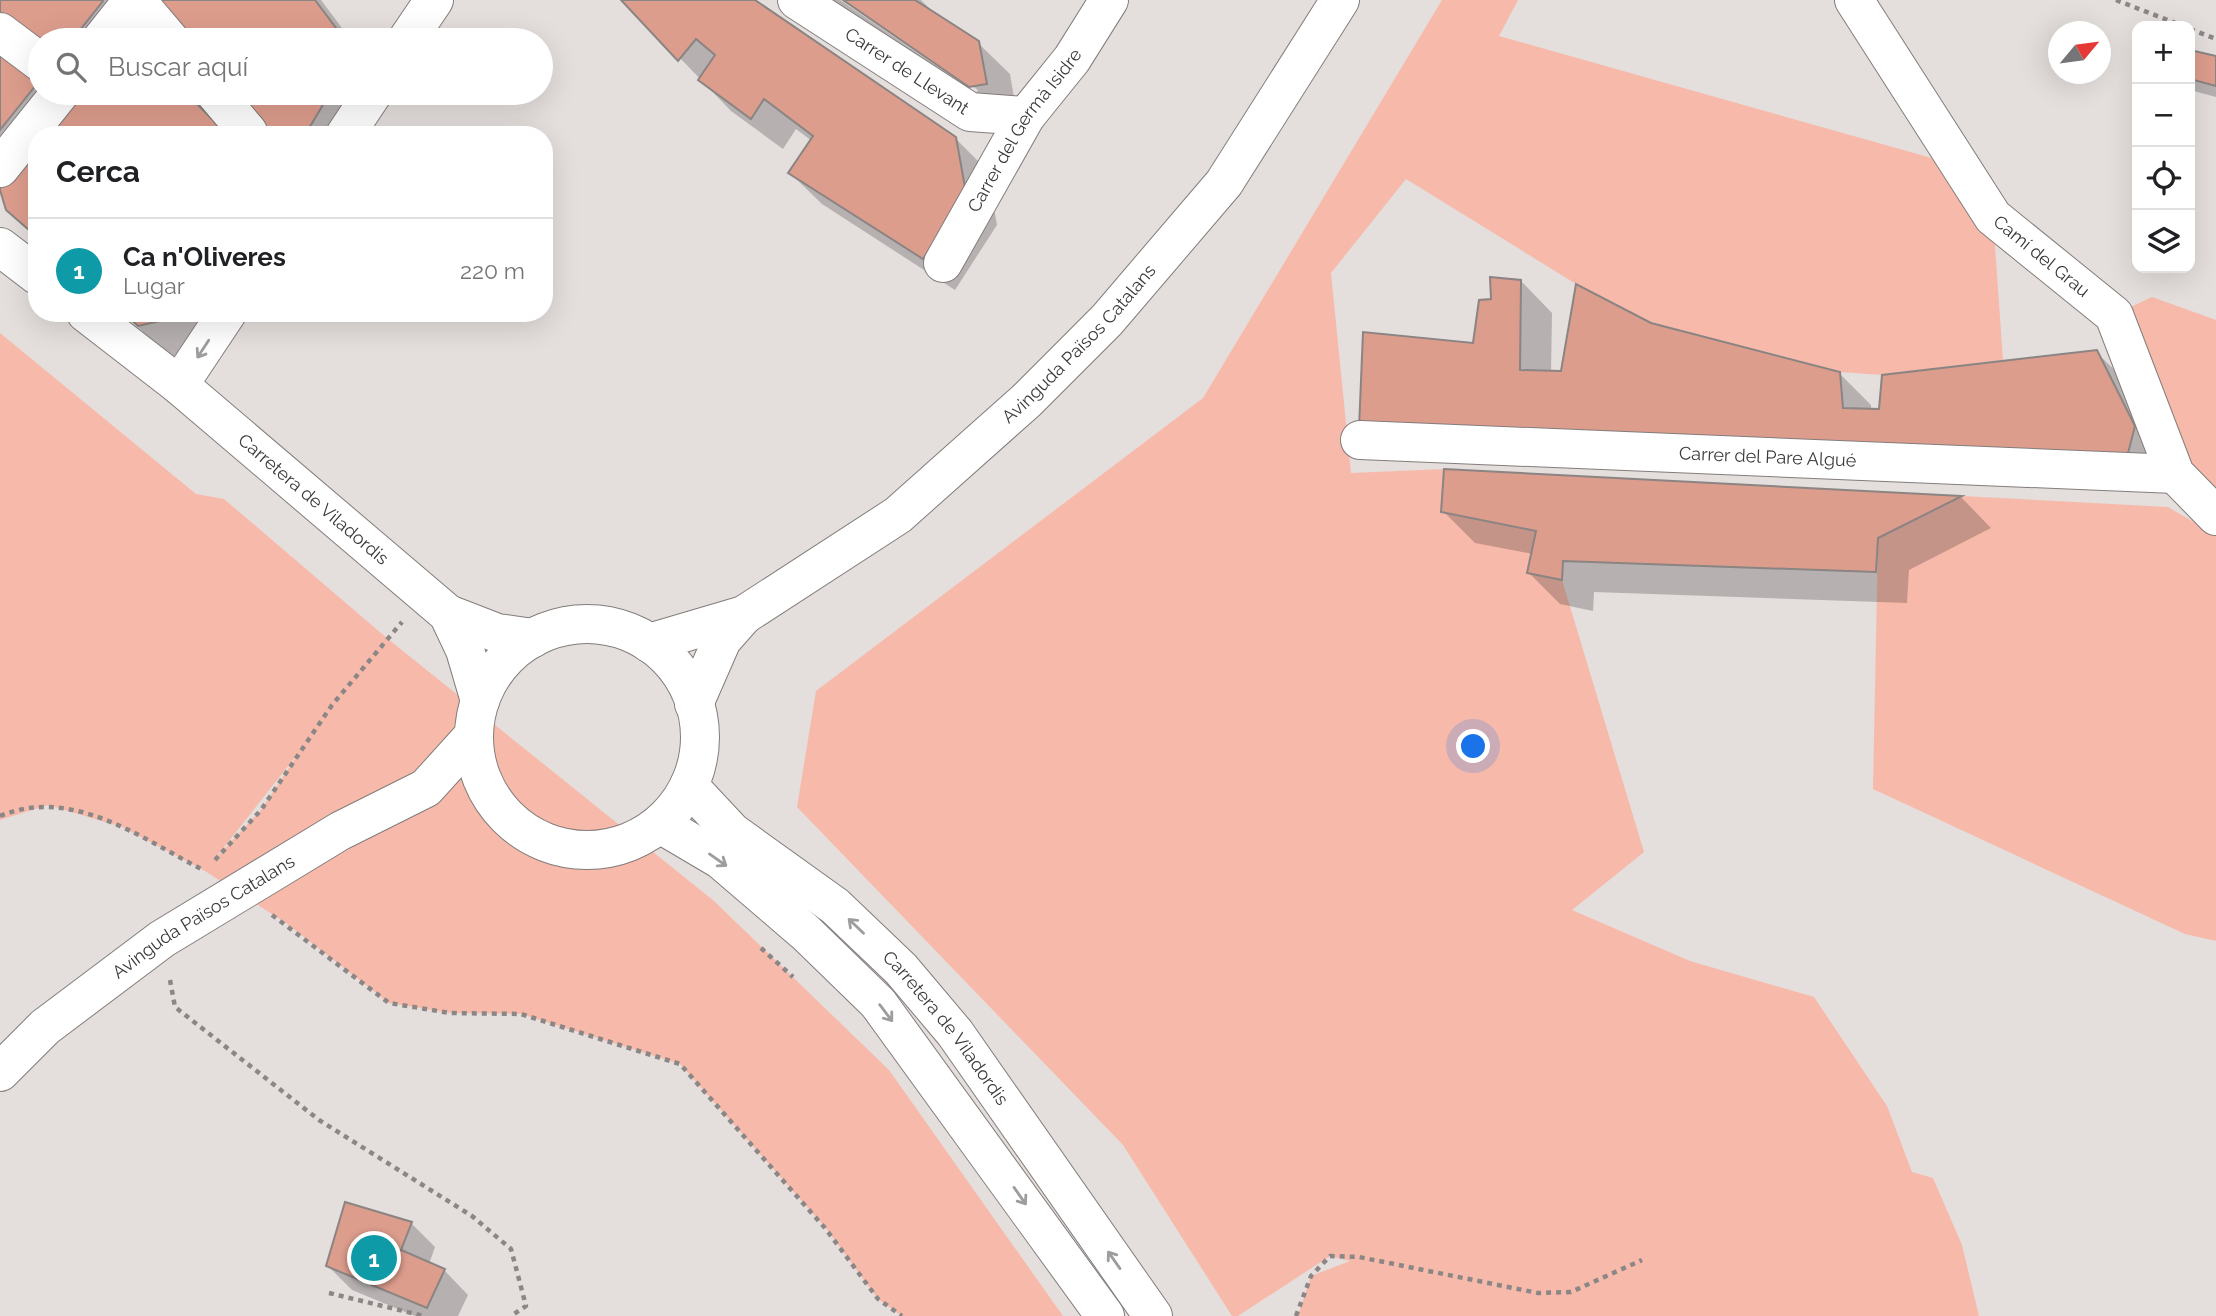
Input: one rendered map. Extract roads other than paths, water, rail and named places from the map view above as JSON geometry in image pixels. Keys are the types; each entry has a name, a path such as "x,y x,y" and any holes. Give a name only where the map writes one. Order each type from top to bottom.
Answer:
{"street":[{"path":"111,28 134,0 159,28"},
{"path":"415,28 434,0"},
{"name":"Carrer de Llevant","path":"797,0 970,112 1026,116"},
{"name":"Carrer del Germà Isidre","path":"943,263 1026,116 1072,59 1109,0"},
{"name":"Avinguda Països Catalans","path":"694,704 722,640 744,615 898,514 1026,401 1107,320 1224,183 1340,0"},
{"name":"Camí del Grau","path":"1854,0 1993,217 2114,314 2175,474 2216,516"},
{"path":"0,32 28,53"},
{"path":"34,126 50,105"},
{"path":"225,105 243,126"},
{"path":"351,126 365,105"},
{"path":"0,168 28,133"},
{"path":"0,247 28,268"},
{"name":"Carretera de Viladordis","path":"98,322 179,385 436,604 497,633 533,638"},
{"path":"179,385 221,322"},
{"name":"Carrer del Pare Algué","path":"1360,440 2175,474"},
{"name":"Carretera de Viladordis","path":"436,604 465,650 477,718"},
{"name":"Avinguda Països Catalans","path":"649,643 744,615"},
{"path":"592,625 622,630 649,643 682,676 694,704 699,746 689,786 660,824 637,839 609,848 565,848 524,830 493,799 481,774 477,718 501,665 533,638 561,628 592,625"},
{"name":"Avinguda Països Catalans","path":"0,1072 45,1027 162,939 340,831 426,788 477,718"},
{"name":"Carretera de Viladordis","path":"689,786 732,832 835,906 901,969 955,1033 1153,1316"},
{"name":"Avinguda Països Catalans","path":"426,788 467,789 493,799"},
{"name":"Carretera de Viladordis","path":"660,824 721,860 806,933 878,1003 1105,1316"}],"place":[{"name":"Ca n'Oliveres","path":"374,1258"}]}
